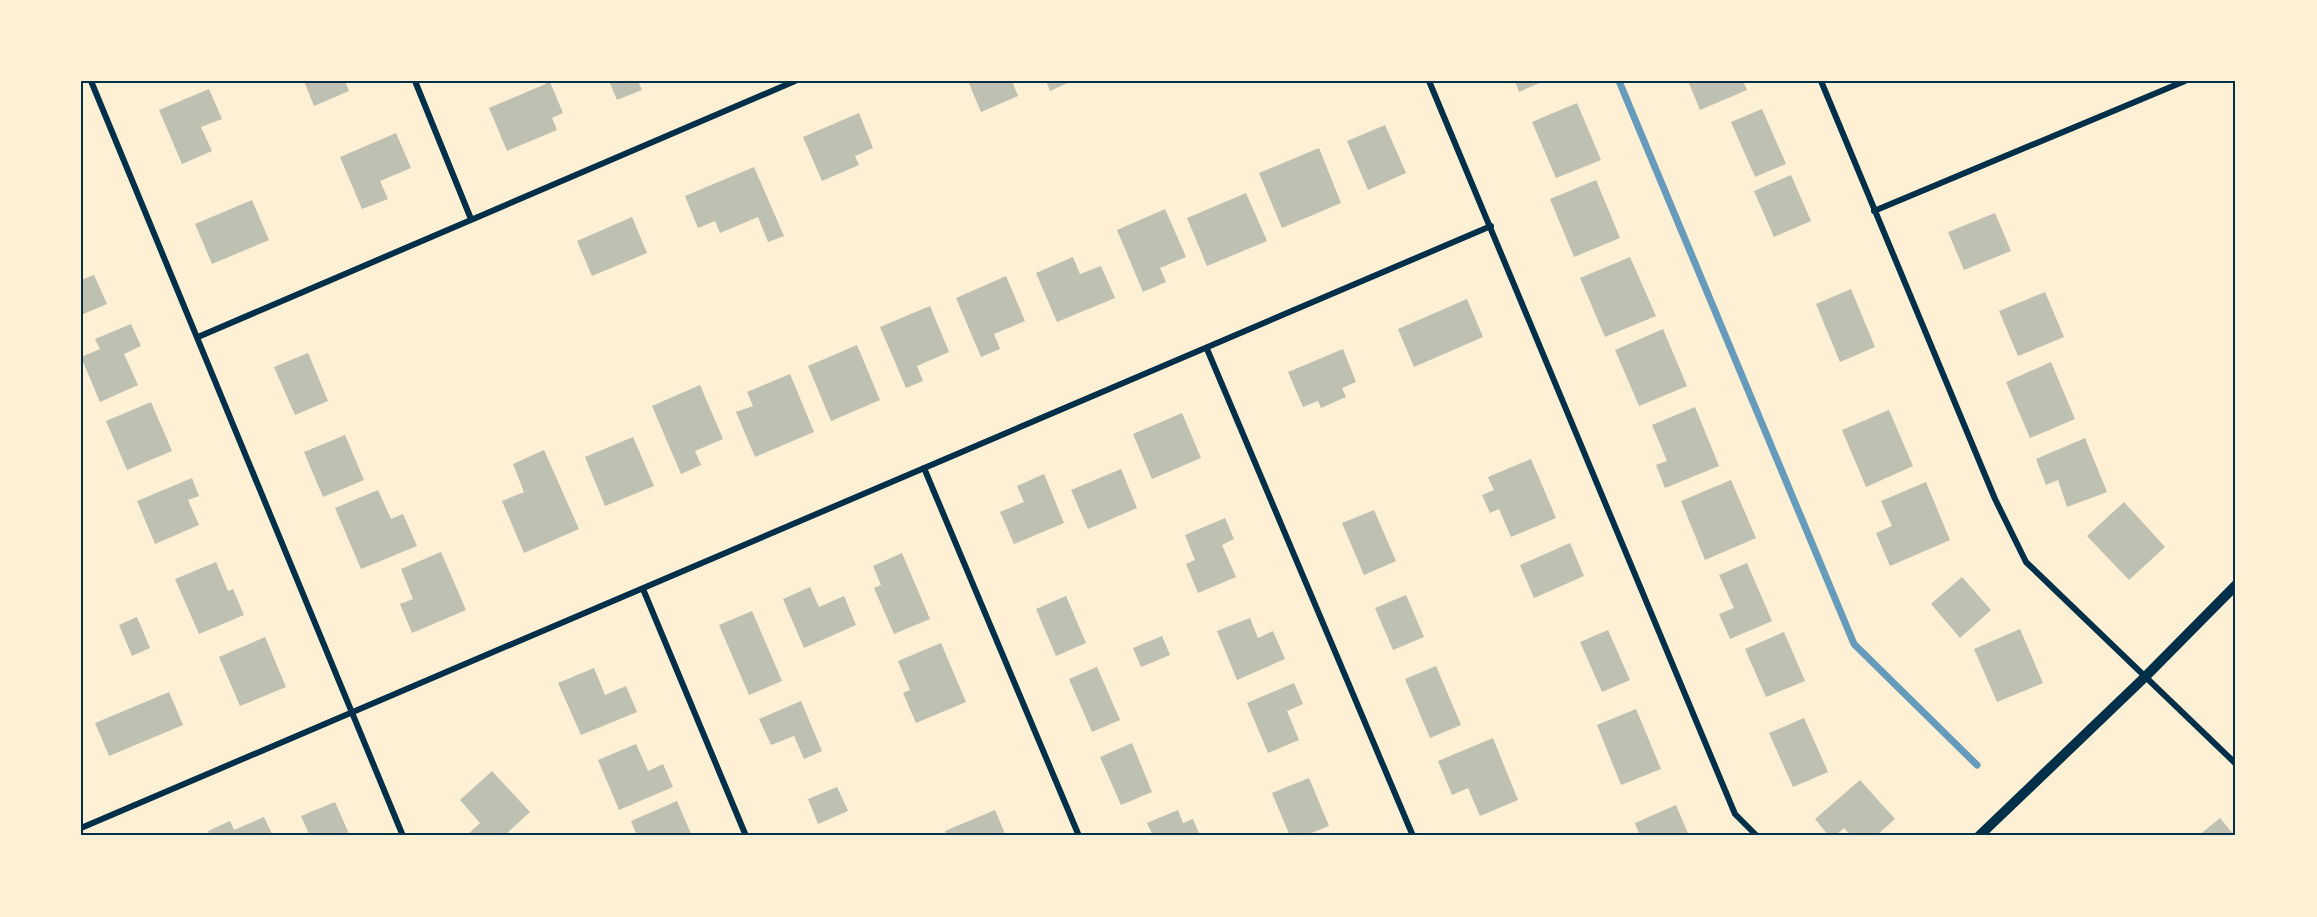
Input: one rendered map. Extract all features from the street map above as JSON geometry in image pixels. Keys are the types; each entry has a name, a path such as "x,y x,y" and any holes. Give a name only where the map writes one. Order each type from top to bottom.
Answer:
{"street":[{"path":"91,81 403,836"},
{"path":"415,81 471,219"},
{"path":"198,337 795,81"},
{"path":"1429,81 1735,814 1757,836"},
{"path":"1821,81 1995,499 2026,562 2236,764"},
{"path":"1874,211 2185,81"},
{"path":"81,828 1491,226"},
{"path":"1207,349 1413,836"},
{"path":"924,468 1079,836"},
{"path":"1979,836 2146,676 2236,585"},
{"path":"643,589 746,836"}],"building":[{"path":"304,81 345,81 349,91 314,106"},
{"path":"609,81 638,81 642,90 617,100"},
{"path":"968,81 1012,81 1018,96 981,112"},
{"path":"1046,81 1072,81 1050,91"},
{"path":"1515,81 1544,81 1519,92"},
{"path":"1688,81 1743,81 1747,90 1700,110"},
{"path":"550,82 563,113 552,118 557,130 507,151 489,108"},
{"path":"209,89 222,119 201,127 212,151 182,164 159,110"},
{"path":"1577,103 1601,160 1556,178 1532,122"},
{"path":"1762,109 1786,164 1755,177 1731,122"},
{"path":"859,113 873,148 855,156 859,165 822,181 803,137"},
{"path":"1385,125 1406,173 1368,190 1347,141"},
{"path":"396,133 411,168 380,181 388,199 362,209 340,157"},
{"path":"1319,148 1341,203 1282,228 1259,173"},
{"path":"754,167 784,236 768,242 758,217 720,233 715,221 698,228 685,196"},
{"path":"1791,175 1811,221 1774,237 1754,191"},
{"path":"1596,180 1620,238 1574,257 1550,199"},
{"path":"1246,193 1267,241 1207,266 1187,218"},
{"path":"252,200 269,240 212,264 195,224"},
{"path":"1165,209 1186,257 1160,268 1166,282 1143,292 1117,230"},
{"path":"1995,213 2011,251 1964,270 1948,232"},
{"path":"632,217 647,253 592,276 577,241"},
{"path":"1073,257 1080,274 1101,266 1115,298 1057,322 1036,273"},
{"path":"1630,257 1656,316 1605,337 1580,278"},
{"path":"94,275 107,304 81,315 81,280"},
{"path":"1006,276 1025,321 994,334 1000,349 981,357 956,298"},
{"path":"1851,289 1875,347 1840,362 1816,304"},
{"path":"2045,292 2064,337 2018,356 1999,311"},
{"path":"1467,299 1483,337 1414,367 1398,329"},
{"path":"930,306 949,352 917,366 923,381 906,388 880,327"},
{"path":"131,324 141,346 124,354 138,385 100,402 81,357 100,349 95,339"},
{"path":"1663,329 1687,386 1639,406 1615,350"},
{"path":"857,345 880,400 831,421 808,366"},
{"path":"1343,349 1356,382 1342,388 1346,397 1321,408 1318,401 1303,407 1288,372"},
{"path":"308,353 328,401 295,415 274,367"},
{"path":"2051,362 2075,419 2030,438 2006,382"},
{"path":"790,374 814,432 755,457 736,412 753,406 747,392"},
{"path":"700,385 723,439 695,451 701,465 681,474 652,406"},
{"path":"151,402 172,451 127,470 106,421"},
{"path":"1695,407 1719,466 1665,488 1656,465 1667,461 1652,425"},
{"path":"1889,410 1913,466 1866,487 1842,430"},
{"path":"1182,413 1201,458 1152,479 1133,434"},
{"path":"345,435 364,480 323,497 304,452"},
{"path":"633,437 654,486 605,506 585,457"},
{"path":"2085,438 2107,492 2067,507 2058,480 2046,485 2036,459"},
{"path":"544,450 579,529 524,553 502,501 524,492 513,464"},
{"path":"1531,459 1556,518 1511,537 1499,509 1490,513 1482,495 1494,490 1488,477"},
{"path":"1121,469 1137,508 1088,529 1071,490"},
{"path":"1044,474 1064,523 1014,544 1000,512 1024,502 1017,486"},
{"path":"192,478 199,496 188,500 199,525 155,544 137,501"},
{"path":"1731,480 1756,538 1705,560 1681,501"},
{"path":"1926,482 1950,540 1890,566 1876,533 1892,526 1881,501"},
{"path":"378,490 391,519 403,514 417,546 361,569 335,508"},
{"path":"2124,502 2165,547 2129,580 2087,536"},
{"path":"1374,510 1396,561 1364,575 1342,523"},
{"path":"1225,518 1234,539 1222,545 1236,577 1198,593 1186,564 1195,560 1185,535"},
{"path":"1570,543 1584,576 1534,598 1520,565"},
{"path":"441,552 466,610 412,633 400,604 413,599 401,569"},
{"path":"902,553 930,619 894,634 874,588 881,585 873,566"},
{"path":"216,562 228,591 233,589 244,615 199,634 175,579"},
{"path":"1747,563 1772,621 1730,639 1719,614 1734,608 1719,575"},
{"path":"1962,577 1991,610 1960,638 1931,604"},
{"path":"810,587 819,607 844,596 856,625 804,648 783,599"},
{"path":"1406,595 1424,637 1393,650 1375,608"},
{"path":"1066,596 1086,643 1056,656 1036,609"},
{"path":"752,611 782,681 749,695 719,625"},
{"path":"137,617 150,648 132,656 119,625"},
{"path":"1250,618 1258,638 1273,631 1285,659 1237,680 1217,631"},
{"path":"2020,629 2043,683 1997,702 1974,649"},
{"path":"1608,630 1630,680 1602,692 1580,642"},
{"path":"1784,632 1805,681 1766,697 1745,649"},
{"path":"1162,636 1170,655 1141,667 1133,648"},
{"path":"265,637 286,687 240,706 219,657"},
{"path":"941,643 966,702 916,723 903,693 910,690 898,661"},
{"path":"1436,666 1461,725 1430,738 1405,679"},
{"path":"1097,667 1120,720 1092,732 1069,679"},
{"path":"594,668 605,695 626,686 637,712 581,735 558,683"},
{"path":"1294,683 1303,704 1287,711 1299,740 1268,753 1247,703"},
{"path":"169,692 183,725 109,756 95,723"},
{"path":"801,701 822,751 804,759 794,736 771,745 759,719"},
{"path":"1636,709 1661,769 1621,785 1597,725"},
{"path":"1804,718 1828,772 1793,787 1769,733"},
{"path":"1493,738 1518,800 1480,816 1468,788 1452,795 1438,761"},
{"path":"1132,743 1152,792 1121,805 1100,757"},
{"path":"636,744 648,771 663,764 673,787 619,810 598,760"},
{"path":"492,771 530,812 504,836 466,836 480,823 460,800"},
{"path":"1309,778 1329,826 1304,836 1290,836 1272,793"},
{"path":"1860,780 1895,819 1876,836 1851,836 1844,828 1835,836 1829,836 1815,819"},
{"path":"837,787 848,811 818,824 808,799"},
{"path":"677,801 692,836 637,836 631,821"},
{"path":"335,802 350,836 310,836 301,816"},
{"path":"1676,805 1689,836 1640,836 1635,823"},
{"path":"995,810 1006,836 947,836 945,831"},
{"path":"1178,810 1183,823 1193,819 1200,836 1153,836 1147,823"},
{"path":"264,817 273,836 210,836 208,831 230,821 234,830"},
{"path":"2220,818 2235,836 2198,836"}],"waterway":[{"path":"1619,81 1854,644 1977,765"}]}
